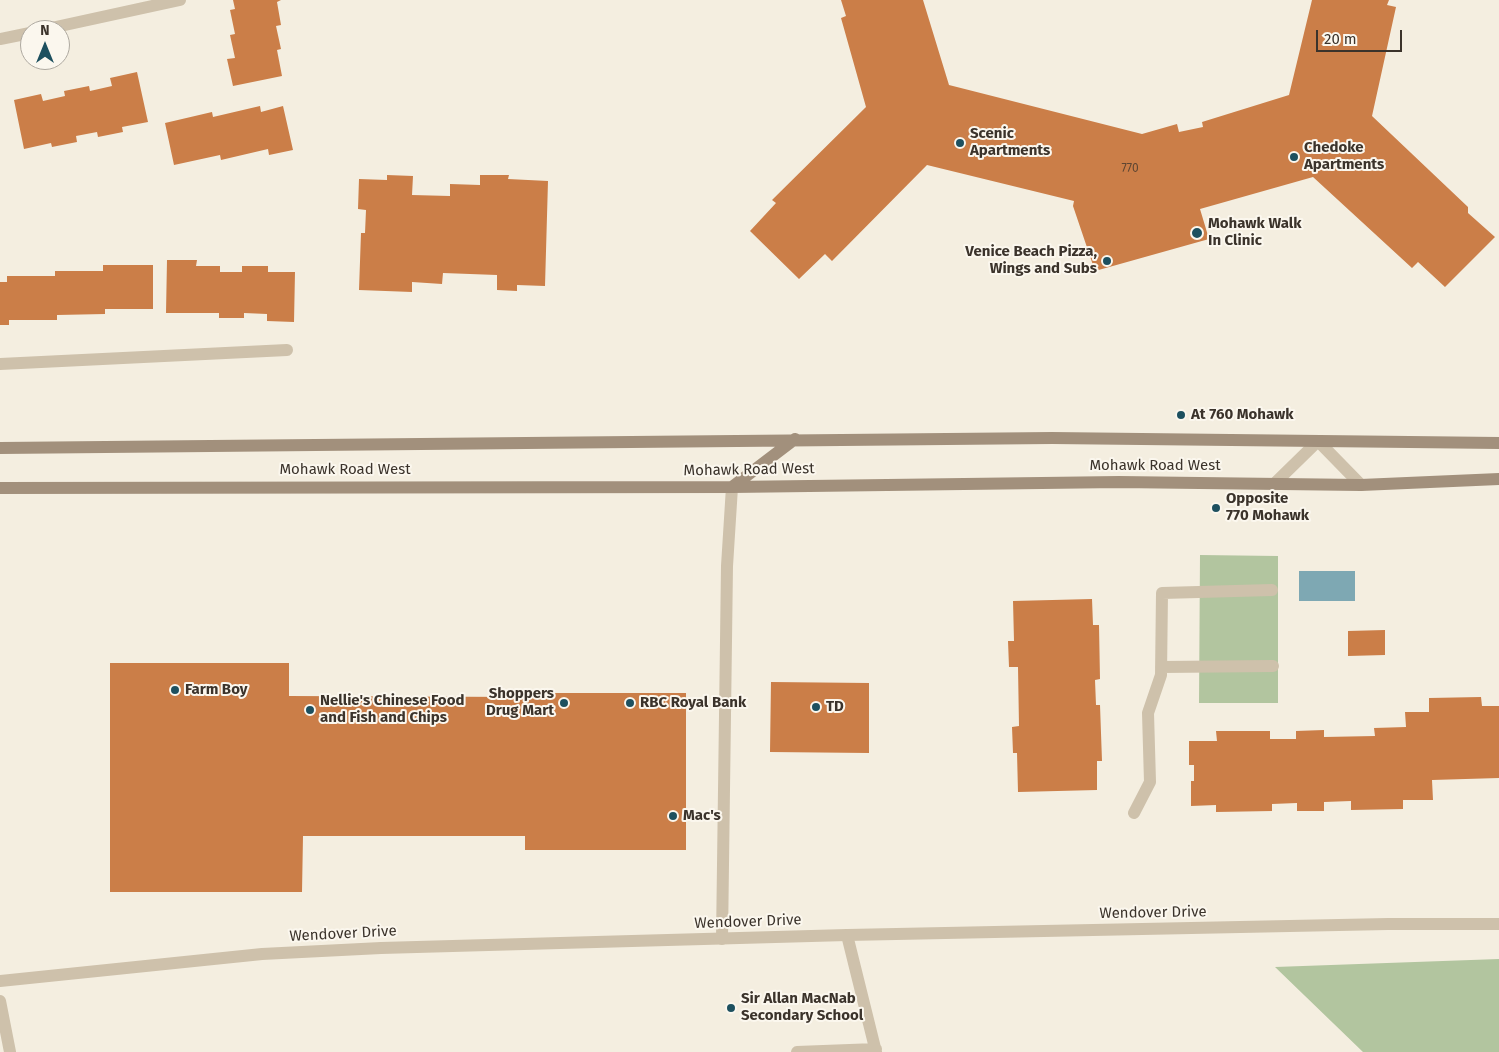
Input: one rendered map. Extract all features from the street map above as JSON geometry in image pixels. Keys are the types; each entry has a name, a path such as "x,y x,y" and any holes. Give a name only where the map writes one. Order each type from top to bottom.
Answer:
{"main road":[{"name":"Mohawk Road West","path":"0,448 795,439 1062,438 1499,443"},
{"path":"732,487 795,439"},
{"name":"Mohawk Road West","path":"0,488 732,487 1071,482 1362,485 1499,479"}],"street":[{"path":"70,24 180,0"},
{"path":"0,39 20,35"},
{"path":"0,364 286,350"},
{"path":"1274,484 1318,441 1362,485"},
{"path":"722,939 728,551 732,487"},
{"path":"1134,813 1150,782 1148,714 1161,675 1162,593 1272,590"},
{"path":"1161,667 1273,666"},
{"name":"Wendover Drive","path":"0,981 262,954 381,948 847,935 1388,924 1499,924"},
{"path":"797,1052 876,1050 847,935"},
{"path":"0,1001 10,1052"}],"green space":[{"path":"1200,555 1278,556 1278,703 1199,703"},
{"path":"1499,959 1499,1052 1363,1052 1275,967"}],"water":[{"path":"1299,571 1355,571 1355,601 1299,601"}],"building":[{"path":"233,0 281,0 277,2 281,25 276,26 281,49 277,50 282,76 233,86 227,59 235,58 230,35 235,34 230,10 235,9"},
{"path":"841,0 923,0 949,85 1142,134 1177,124 1179,132 1203,127 1202,122 1289,95 1312,0 1389,0 1387,5 1396,7 1372,116 1468,207 1468,213 1495,237 1445,287 1418,262 1412,268 1313,177 1200,209 1209,239 1095,271 1073,206 1074,201 927,165 832,261 825,254 799,279 750,231 776,203 772,200 866,107 841,18 846,16"},
{"path":"137,72 148,122 122,127 123,132 98,137 97,132 76,136 77,142 52,147 51,143 24,149 14,100 41,94 43,101 65,96 64,91 89,86 90,91 112,86 110,78"},
{"path":"260,106 261,112 283,106 293,150 269,155 268,149 221,160 220,155 174,165 165,123 212,112 213,117"},
{"path":"387,175 413,176 412,195 450,196 450,184 480,185 480,175 509,175 508,179 548,181 545,286 517,285 517,291 497,290 497,275 443,273 442,284 412,282 412,292 359,290 361,233 365,233 366,210 358,209 359,179 387,180"},
{"path":"167,260 197,260 196,266 220,266 220,272 242,272 242,266 268,266 268,272 295,272 294,322 267,321 267,314 244,313 244,318 219,318 219,313 166,313"},
{"path":"103,265 153,265 153,309 105,309 105,314 57,315 57,320 9,320 9,325 0,325 0,282 7,282 7,276 55,276 55,271 103,271"},
{"path":"1092,599 1093,625 1099,625 1100,679 1095,680 1096,705 1100,705 1102,761 1097,761 1097,790 1018,792 1017,753 1013,753 1012,727 1019,726 1018,667 1009,667 1008,641 1014,641 1013,601"},
{"path":"1385,630 1385,655 1348,656 1348,631"},
{"path":"110,663 289,663 289,696 523,697 523,693 686,693 686,850 525,850 525,836 303,836 302,892 110,892"},
{"path":"771,682 869,683 869,753 770,752"},
{"path":"1481,697 1482,706 1499,706 1499,778 1432,780 1433,800 1403,800 1403,809 1351,810 1351,801 1324,802 1324,811 1297,811 1297,803 1272,804 1272,811 1216,812 1216,805 1191,806 1191,781 1194,781 1194,765 1189,765 1189,741 1217,741 1216,731 1270,731 1270,739 1296,739 1296,731 1324,730 1324,737 1375,736 1374,728 1406,727 1405,712 1429,712 1429,698"}],"place":[{"name":"Scenic Apartments","path":"960,143"},
{"name":"Chedoke Apartments","path":"1294,157"},
{"name":"Mohawk Walk In Clinic","path":"1197,233"},
{"name":"Venice Beach Pizza, Wings and Subs","path":"1107,261"},
{"name":"At 760 Mohawk","path":"1181,415"},
{"name":"Opposite 770 Mohawk","path":"1216,508"},
{"name":"Farm Boy","path":"175,690"},
{"name":"Shoppers Drug Mart","path":"564,703"},
{"name":"RBC Royal Bank","path":"630,703"},
{"name":"TD","path":"816,707"},
{"name":"Nellie's Chinese Food and Fish and Chips","path":"310,710"},
{"name":"Mac's","path":"673,816"},
{"name":"Sir Allan MacNab Secondary School","path":"731,1008"}]}
